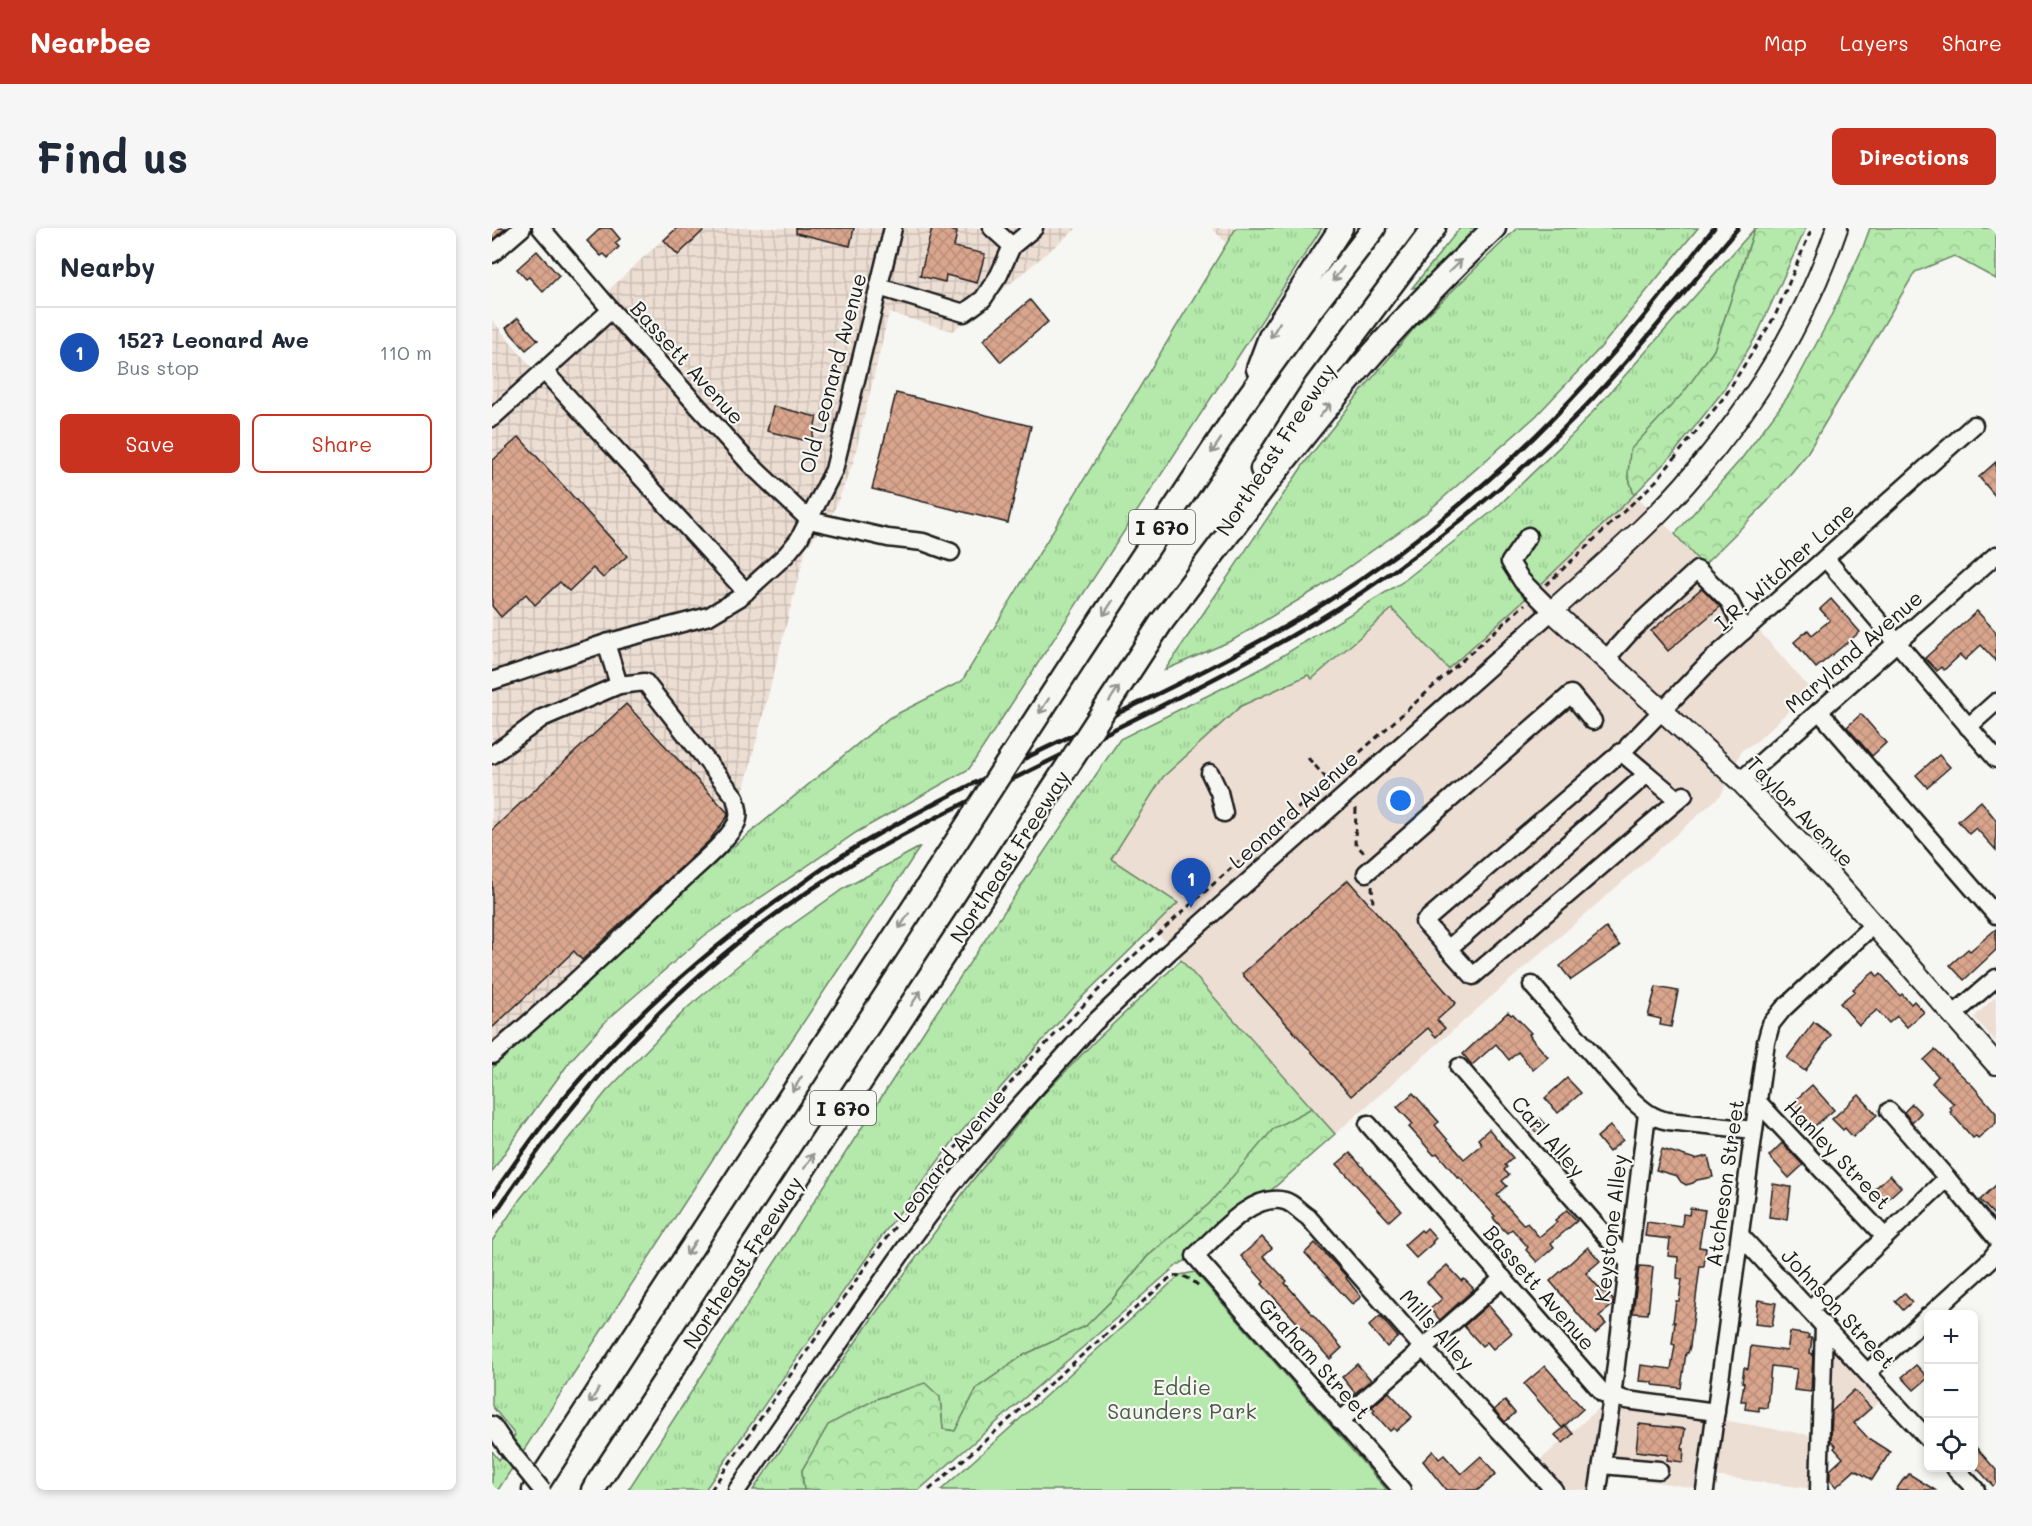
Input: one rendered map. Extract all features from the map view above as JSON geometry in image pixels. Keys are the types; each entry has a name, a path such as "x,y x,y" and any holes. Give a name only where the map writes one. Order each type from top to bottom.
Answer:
{"highway":[{"path":"1248,397 1270,337 1341,228"},
{"name":"I 670","path":"534,1490 1076,657 1248,397 1374,228"},
{"name":"Northeast Freeway","path":"593,1490 1316,385 1434,228"},
{"path":"1161,623 1293,449 1360,368 1435,285 1494,228"}],"main road":[{"name":"Leonard Avenue","path":"1552,611 1662,509 1694,475 1736,421 1790,336 1824,263 1837,228"},
{"name":"Taylor Avenue","path":"1552,611 1740,781 1830,875 1996,1064"}],"street":[{"path":"492,254 522,228"},
{"name":"Bassett Avenue","path":"541,228 611,310 750,464 809,520"},
{"name":"Old Leonard Avenue","path":"492,681 606,643 709,616 746,592 786,555 799,539 834,470 893,228"},
{"path":"992,228 1012,246"},
{"path":"879,287 964,313 983,299 999,275 1012,246 1034,228"},
{"path":"492,418 611,310"},
{"path":"544,371 746,592"},
{"name":"I.R. Witcher Lane","path":"1628,746 1709,662 1974,425"},
{"path":"809,520 888,538 923,542 951,552"},
{"path":"1528,536 1510,562 1522,581 1552,611"},
{"name":"Maryland Avenue","path":"1740,781 1996,555"},
{"path":"1826,559 1996,759"},
{"path":"1606,659 1634,628 1697,570 1729,601 1744,631"},
{"name":"Leonard Avenue","path":"737,1490 938,1204 1007,1119 1087,1030 1177,944 1552,611"},
{"path":"606,643 619,685"},
{"path":"492,754 542,718 619,685 645,682 735,797 739,814 737,822 727,836 664,898 492,1055"},
{"path":"1366,873 1571,694 1593,721"},
{"path":"1968,727 1996,702"},
{"path":"1819,711 1996,915"},
{"path":"1621,752 1647,774 1681,798 1473,976 1424,922 1621,752"},
{"path":"1210,773 1219,792 1224,813"},
{"path":"1448,949 1647,774"},
{"name":"Atcheson Street","path":"1705,1490 1766,1042 1771,1023 1873,925"},
{"path":"1953,1015 1996,978"},
{"path":"1532,986 1631,1100 1647,1114 1656,1119 1668,1121 1754,1130"},
{"name":"Carl Alley","path":"1459,1066 1629,1263"},
{"name":"Hanley Street","path":"1758,1102 1885,1237"},
{"path":"1889,1112 1996,1238"},
{"name":"Keystone Alley","path":"1598,1490 1612,1397 1647,1114"},
{"name":"Bassett Avenue","path":"1368,1124 1603,1393 1612,1397"},
{"path":"1809,1310 1947,1178"},
{"name":"Graham Street","path":"1286,1201 1269,1200 1251,1206 1195,1256 1402,1490"},
{"name":"Mills Alley","path":"1286,1201 1308,1218 1423,1348 1554,1490"},
{"name":"Johnson Street","path":"1740,1235 1924,1434"},
{"path":"1936,1310 1996,1252"},
{"path":"1340,1421 1503,1278"},
{"path":"1868,1372 1924,1321"},
{"path":"1819,1490 1824,1325"},
{"path":"1612,1397 1716,1412"},
{"path":"492,1425 542,1490"},
{"path":"1602,1465 1659,1470"},
{"path":"1958,1472 1968,1487"}],"path":[{"path":"1308,758 1328,780"},
{"path":"929,1490 1172,1276 1182,1276 1199,1286 1211,1275"}],"shaded area":[{"path":"675,228 1077,228 953,331 889,313 853,463 834,511 806,548 728,851 492,1068 492,320 538,375 612,308 602,296"},
{"path":"1212,228 1236,228 1226,243"},
{"path":"1634,495 1675,534 1811,690 1757,741 1742,750 1721,795 1335,1134 1153,928 1178,903 1111,859 1163,777 1241,706 1308,675 1312,679 1392,609 1448,669"},
{"path":"1996,996 1996,1042 1974,1017"},
{"path":"1827,1342 1888,1394 1827,1450 1814,1489 1706,1475 1705,1489 1598,1474 1594,1490 1549,1490 1530,1469 1608,1400 1815,1436"}],"green space":[{"path":"1236,228 1322,228 969,769 857,832 704,936 608,1019 571,1060 492,1172 492,1068 728,851 889,718 962,681"},
{"path":"1460,228 1483,228 1423,286 1412,288"},
{"path":"1517,228 1698,228 1601,347 1536,416 1426,513 1320,587 1233,640 1165,670 1306,461 1363,389 1416,326"},
{"path":"1755,228 1714,350 1628,475 1634,495 1448,669 1392,609 1312,679 1308,675 1241,706 1163,777 1111,859 1178,903 1075,1004 954,1140 884,1233 705,1490 628,1490 928,1025 1120,739 1259,670 1401,583 1494,510 1575,432"},
{"path":"1755,228 1806,228 1757,335 1723,391 1674,453 1634,495 1628,475 1630,450 1684,392 1714,350"},
{"path":"1870,228 1996,228 1996,279 1954,256 1915,272 1806,455 1767,502 1703,566 1675,534 1742,458 1789,395 1830,318"},
{"path":"920,847 731,1131 498,1490 492,1490 492,1451 499,1460 515,1435 492,1406 492,1241 520,1199 606,1092 687,1008 759,948 843,889"},
{"path":"1181,960 1312,1108 1296,1118 1209,1204 1147,1257 1111,1301 1086,1326 1024,1355 977,1388 955,1431 943,1429 940,1397 925,1384 876,1399 802,1470 804,1490 753,1490 873,1317 972,1181 1037,1101 1095,1041"},
{"path":"1312,1108 1335,1134 1201,1252 1176,1266 919,1490 804,1490 802,1470 828,1425 876,1399 925,1383 940,1397 943,1429 955,1431 977,1388 1024,1355 1086,1326 1111,1301 1147,1257 1209,1204 1274,1128"},
{"name":"Eddie Saunders Park","path":"1195,1272 1387,1490 941,1490 1180,1275"}],"building":[{"path":"492,228 506,228 492,240"},
{"path":"601,228 611,228 620,239 615,243 619,247 608,258 604,254 601,256 587,241"},
{"path":"677,228 706,228 678,255 664,240"},
{"path":"796,228 854,228 850,246 796,233"},
{"path":"932,228 957,232 954,247 985,254 977,283 946,275 945,282 920,276"},
{"path":"537,251 559,276 543,292 529,277 526,279 517,269"},
{"path":"1030,300 1048,322 1001,362 983,340"},
{"path":"518,318 538,340 526,350 506,328"},
{"path":"896,393 1031,426 1008,523 872,489"},
{"path":"773,406 817,417 811,442 767,431"},
{"path":"519,437 627,556 603,578 593,568 569,591 560,582 535,605 526,594 501,617 492,606 492,461"},
{"path":"1996,462 1996,497 1979,477"},
{"path":"1702,588 1720,607 1668,651 1651,631"},
{"path":"1831,599 1860,632 1816,668 1794,642 1808,630 1812,635 1830,620 1820,609"},
{"path":"1977,611 1996,632 1996,661 1981,645 1965,660 1960,655 1944,670 1941,667 1937,671 1925,658"},
{"path":"626,704 728,813 727,817 709,841 582,960 574,951 492,1028 492,830"},
{"path":"1861,714 1886,743 1872,756 1847,727"},
{"path":"1939,755 1950,767 1927,787 1916,775"},
{"path":"1981,801 1996,820 1996,850 1976,828 1969,834 1958,821"},
{"path":"1348,880 1456,1003 1437,1020 1445,1028 1436,1037 1428,1028 1351,1096 1242,974"},
{"path":"1606,928 1620,946 1571,980 1560,966"},
{"path":"1996,929 1996,950 1964,980 1950,965"},
{"path":"1874,972 1878,977 1881,974 1900,996 1902,994 1911,1004 1914,1001 1924,1012 1907,1027 1897,1016 1889,1023 1877,1010 1859,1025 1840,1003"},
{"path":"1656,987 1678,991 1671,1027 1660,1025 1661,1019 1648,1016"},
{"path":"1508,1012 1513,1014 1531,1033 1529,1034 1532,1039 1548,1057 1533,1070 1518,1052 1509,1060 1496,1044 1472,1065 1463,1054"},
{"path":"1814,1022 1831,1035 1805,1071 1787,1058"},
{"path":"1935,1050 1973,1086 1996,1113 1996,1123 1978,1138 1976,1136 1973,1138 1950,1112 1952,1110 1950,1107 1954,1104 1932,1083 1938,1076 1924,1060"},
{"path":"1567,1078 1581,1093 1558,1113 1545,1098"},
{"path":"1812,1085 1834,1110 1810,1130 1789,1106"},
{"path":"1413,1093 1439,1122 1435,1125 1464,1159 1482,1144 1478,1139 1489,1129 1513,1158 1505,1165 1507,1167 1504,1170 1509,1175 1502,1181 1507,1186 1497,1195 1524,1225 1527,1223 1539,1237 1567,1210 1577,1221 1551,1243 1554,1247 1537,1262 1526,1250 1528,1247 1512,1229 1507,1233 1493,1218 1495,1216 1437,1153 1434,1155 1409,1127 1413,1124 1397,1107"},
{"path":"1859,1095 1877,1115 1853,1137 1832,1119"},
{"path":"1912,1104 1921,1113 1912,1122 1904,1112"},
{"path":"1540,1118 1548,1127 1539,1135 1531,1127"},
{"path":"1610,1126 1623,1140 1609,1152 1597,1137"},
{"path":"1782,1143 1803,1165 1789,1178 1769,1156"},
{"path":"1662,1149 1695,1159 1708,1156 1713,1177 1686,1185 1677,1176 1656,1170"},
{"path":"1350,1153 1401,1210 1389,1221 1337,1164"},
{"path":"1890,1175 1901,1187 1881,1205 1870,1193"},
{"path":"1773,1184 1791,1187 1787,1219 1769,1217"},
{"path":"1996,1185 1996,1217 1980,1200"},
{"path":"1690,1208 1705,1210 1699,1247 1706,1248 1704,1266 1700,1266 1690,1346 1686,1353 1681,1388 1653,1385 1653,1382 1639,1381 1641,1365 1671,1369 1675,1345 1672,1344 1675,1322 1673,1322 1682,1279 1677,1278 1678,1257 1668,1256 1670,1239 1645,1236 1647,1222 1682,1227 1683,1214 1689,1215"},
{"path":"1427,1228 1436,1238 1416,1258 1404,1245 1421,1230 1423,1232"},
{"path":"1262,1237 1272,1248 1263,1256 1287,1281 1285,1283 1342,1348 1330,1359 1262,1284 1264,1282 1241,1256"},
{"path":"1315,1243 1347,1277 1361,1297 1352,1304 1305,1253"},
{"path":"1588,1247 1600,1261 1586,1273 1613,1300 1613,1305 1599,1316 1606,1324 1595,1334 1550,1281"},
{"path":"1447,1265 1462,1281 1464,1279 1474,1289 1440,1320 1430,1309 1442,1299 1427,1282"},
{"path":"1639,1266 1653,1267 1648,1314 1633,1313"},
{"path":"1904,1293 1912,1302 1903,1310 1895,1301"},
{"path":"1758,1300 1776,1303 1772,1326 1755,1324"},
{"path":"1488,1305 1512,1333 1493,1349 1487,1342 1482,1346 1464,1326"},
{"path":"1380,1316 1398,1337 1387,1347 1369,1326"},
{"path":"1790,1332 1809,1335 1808,1338 1812,1338 1811,1392 1794,1390 1797,1369 1771,1366 1767,1408 1759,1407 1759,1411 1745,1409 1746,1401 1741,1401 1744,1383 1742,1382 1744,1368 1748,1369 1751,1346 1787,1351"},
{"path":"1357,1364 1371,1380 1355,1393 1342,1377"},
{"path":"1916,1365 1924,1374 1924,1381 1914,1390 1902,1377"},
{"path":"1545,1366 1583,1409 1562,1428 1524,1384"},
{"path":"1854,1390 1871,1408 1854,1423 1868,1438 1890,1452 1872,1480 1855,1470 1836,1487 1830,1480 1830,1470 1843,1458 1831,1441 1832,1411"},
{"path":"1389,1392 1412,1417 1396,1431 1394,1428 1390,1431 1373,1412 1375,1410 1372,1407"},
{"path":"1505,1401 1515,1413 1505,1422 1494,1410"},
{"path":"1639,1424 1685,1429 1683,1462 1667,1460 1668,1455 1636,1451"},
{"path":"1566,1426 1573,1434 1563,1443 1555,1435"},
{"path":"1978,1450 1996,1470 1996,1489 1978,1469"},
{"path":"1433,1451 1439,1459 1444,1455 1461,1474 1481,1456 1496,1474 1478,1490 1446,1490 1423,1461"},
{"path":"1909,1474 1935,1490 1896,1490"}],"railway":[{"path":"492,1196 528,1144 593,1064 675,982 765,909 834,861 914,814 1271,635 1364,577 1432,527 1466,500 1559,412 1605,363 1714,228"},
{"path":"492,1218 548,1138 606,1068 670,1003 738,943 812,889 877,849 1225,673 1317,621 1390,573 1475,509 1555,437 1621,368 1738,228"}],"place":[{"name":"1527 Leonard Ave","path":"1191,908"}]}
